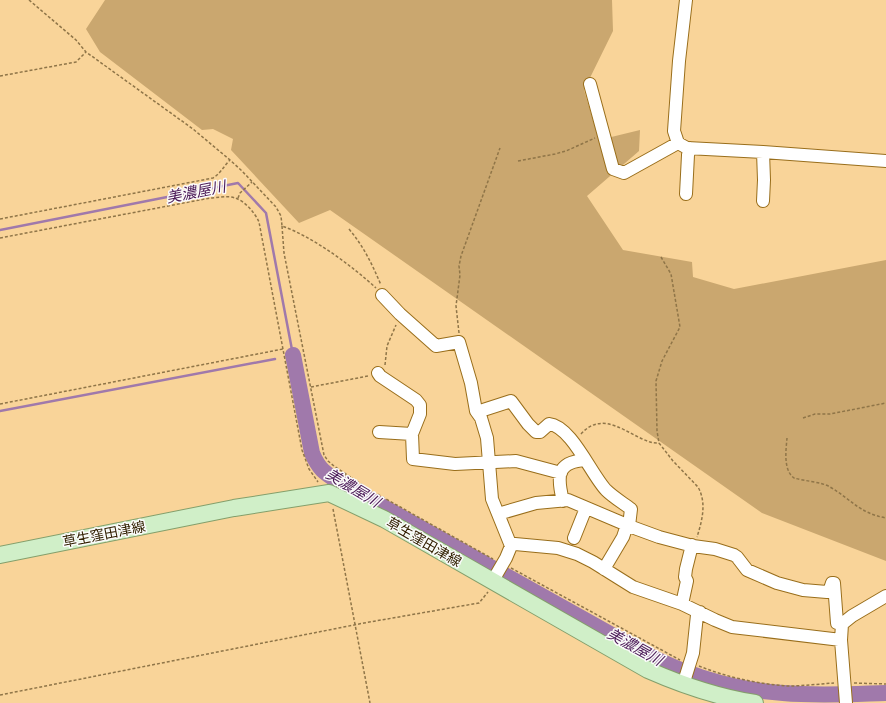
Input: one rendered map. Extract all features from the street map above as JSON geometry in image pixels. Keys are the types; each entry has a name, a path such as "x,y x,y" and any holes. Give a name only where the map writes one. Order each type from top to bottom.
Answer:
{"main road":[{"name":"草生窪田津線","path":"0,555 234,508 329,493 384,519 629,660 684,682 706,693 754,703"}],"street":[{"path":"686,0 679,61 674,131 678,143 690,148 886,161"},
{"path":"590,84 613,169 624,173 678,143"},
{"path":"686,194 688,155 690,148"},
{"path":"763,152 763,201"},
{"path":"382,295 400,314 436,346 459,342 472,383 472,394 477,412 481,418 487,438 492,499 511,546"},
{"path":"378,374 416,400 420,405 420,414 412,434 413,459 455,464 516,461 561,473"},
{"path":"477,412 511,401 528,424 536,432 540,432 549,424 554,424 574,442 606,490 631,509 628,526 604,569"},
{"path":"379,432 412,434"},
{"path":"563,501 559,481 561,473 568,463 585,460"},
{"path":"498,514 536,503 568,500 628,526 658,537 695,546 716,549 734,555 747,570 777,583 803,590 827,592 830,590 832,583 834,583 837,623 842,624"},
{"path":"574,538 586,508"},
{"path":"493,582 511,546 515,544 558,548 577,554 633,587 682,604 715,620 737,628 841,640"},
{"path":"682,604 687,581 685,577 686,569 695,546"},
{"path":"846,702 841,640 842,624 852,616 886,596"},
{"path":"684,682 693,653 697,615 700,612"}],"path":[{"path":"29,0 76,40 86,52 193,129 230,160 276,207 281,216 282,226 296,230 324,248 364,277 382,295"},
{"path":"0,76 76,62 86,52"},
{"path":"518,160 566,151 604,134"},
{"path":"459,342 456,306 460,275 459,266 462,253 500,148"},
{"path":"0,219 213,178 219,174 222,167 230,160"},
{"path":"237,199 240,193 252,182"},
{"path":"0,238 210,198 234,197 256,215 259,222 302,450 312,474 329,493 370,703"},
{"path":"349,229 371,261 381,286 382,295"},
{"path":"661,257 671,274 680,327 662,361 656,381 657,431 659,443 701,492 703,500 703,517 695,546"},
{"path":"311,387 381,373 387,346 400,314"},
{"path":"0,404 283,349"},
{"path":"803,418 810,417 815,414 830,414 886,403"},
{"path":"574,442 584,430 594,425 603,424 620,427 650,442 659,443"},
{"path":"787,438 786,460 790,475 794,478 829,486 850,503 866,513 873,516 886,518"},
{"path":"0,695 478,603 486,596 493,582"}],"shaded area":[{"path":"105,0 612,0 613,31 584,90 599,140 640,130 639,151 587,196 623,250 692,262 693,277 734,289 886,260 886,561 762,513 330,210 299,223 231,150 233,139 213,129 202,130 100,52 86,29"}],"waterway":[{"name":"美濃屋川","path":"0,230 238,183 266,213 293,355 289,356"},
{"name":"美濃屋川","path":"293,355 312,453 321,469 344,485 644,653 694,675 747,689 796,694 886,693"},
{"path":"0,411 275,359"}]}
